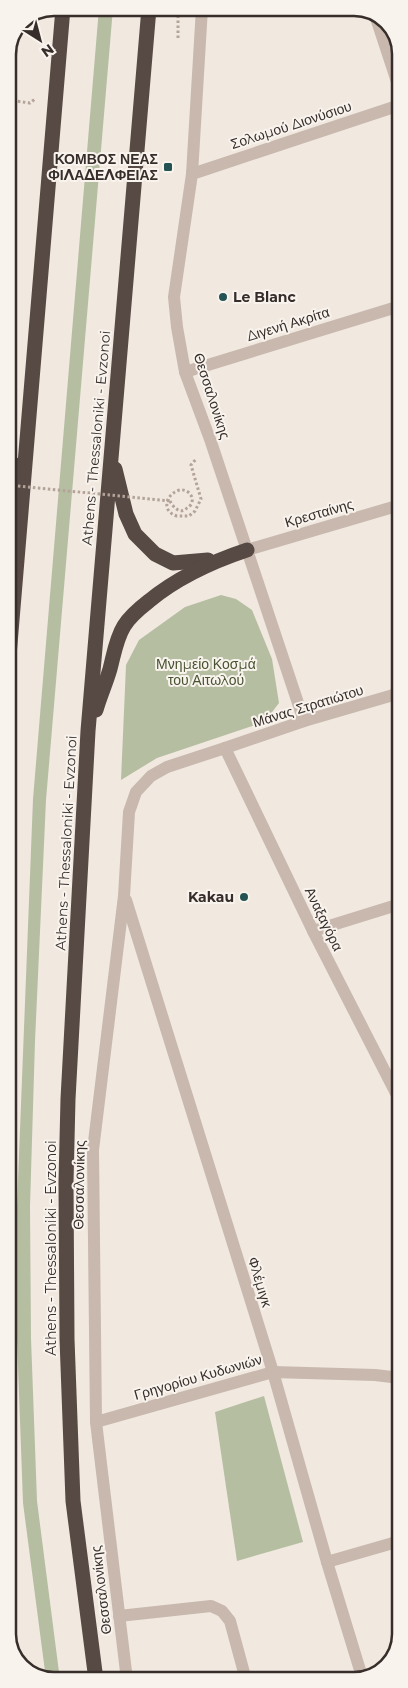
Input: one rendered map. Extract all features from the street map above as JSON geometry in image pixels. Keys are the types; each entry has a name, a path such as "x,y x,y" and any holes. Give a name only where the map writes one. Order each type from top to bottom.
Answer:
{"highway":[{"path":"16,568 62,16"},
{"name":"Athens - Thessaloniki - Evzonoi","path":"95,1672 73,1501 66,1265 68,1099 88,731 147,16"},
{"path":"16,474 26,442"},
{"path":"111,455 126,514 135,534 155,554 173,563 217,560"},
{"path":"88,731 124,625 157,594 184,576 217,560 247,550"}],"street":[{"name":"Θεσσαλονίκης","path":"202,16 192,174 174,297 177,327 185,372 211,442 304,721"},
{"path":"378,26 392,67"},
{"name":"Σολωμού Διονύσιου","path":"192,174 392,108"},
{"name":"Διγενή Ακρίτα","path":"185,372 392,308"},
{"name":"Κρεσταίνης","path":"247,550 392,507"},
{"name":"Μάνας Στρατιώτου","path":"225,748 304,721 392,695"},
{"name":"Θεσσαλονίκης","path":"126,1672 96,1422 92,1150 124,896 129,812 136,792 151,776 167,767 225,748"},
{"name":"Αναξαγόρα","path":"225,748 313,931 392,1084"},
{"name":"Φλέμιγκ","path":"124,896 273,1372 360,1671"},
{"path":"313,931 392,906"},
{"name":"Γρηγορίου Κυδωνιών","path":"96,1422 273,1372 392,1377"},
{"path":"327,1562 392,1543"},
{"path":"119,1616 211,1606 222,1611 230,1621 244,1672"}],"path":[{"path":"178,16 178,22"},
{"path":"16,101 30,103 35,99"},
{"path":"16,485 168,501 170,501 174,508 179,511 189,507 192,502 191,495 181,489 175,491 168,498 168,501 167,506 169,511 176,516 189,516 196,511 201,499 199,486 191,466 211,442"}],"green space":[{"path":"98,16 112,16 46,800 35,1041 30,1206 31,1338 37,1501 59,1672 45,1670 23,1503 17,1339 17,1206 33,799"},
{"name":"Μνημείο Κοσμά του Αιτωλού","path":"221,595 236,599 252,610 272,659 279,703 269,716 258,724 157,758 121,780 126,665 139,640 185,607"},
{"path":"264,1396 303,1542 237,1561 215,1412"}],"place":[{"name":"ΚΟΜΒΟΣ ΝΕΑΣ ΦΙΛΑΔΕΛΦΕΙΑΣ","path":"168,167"},
{"name":"Le Blanc","path":"223,297"},
{"name":"Kakau","path":"244,897"}]}
